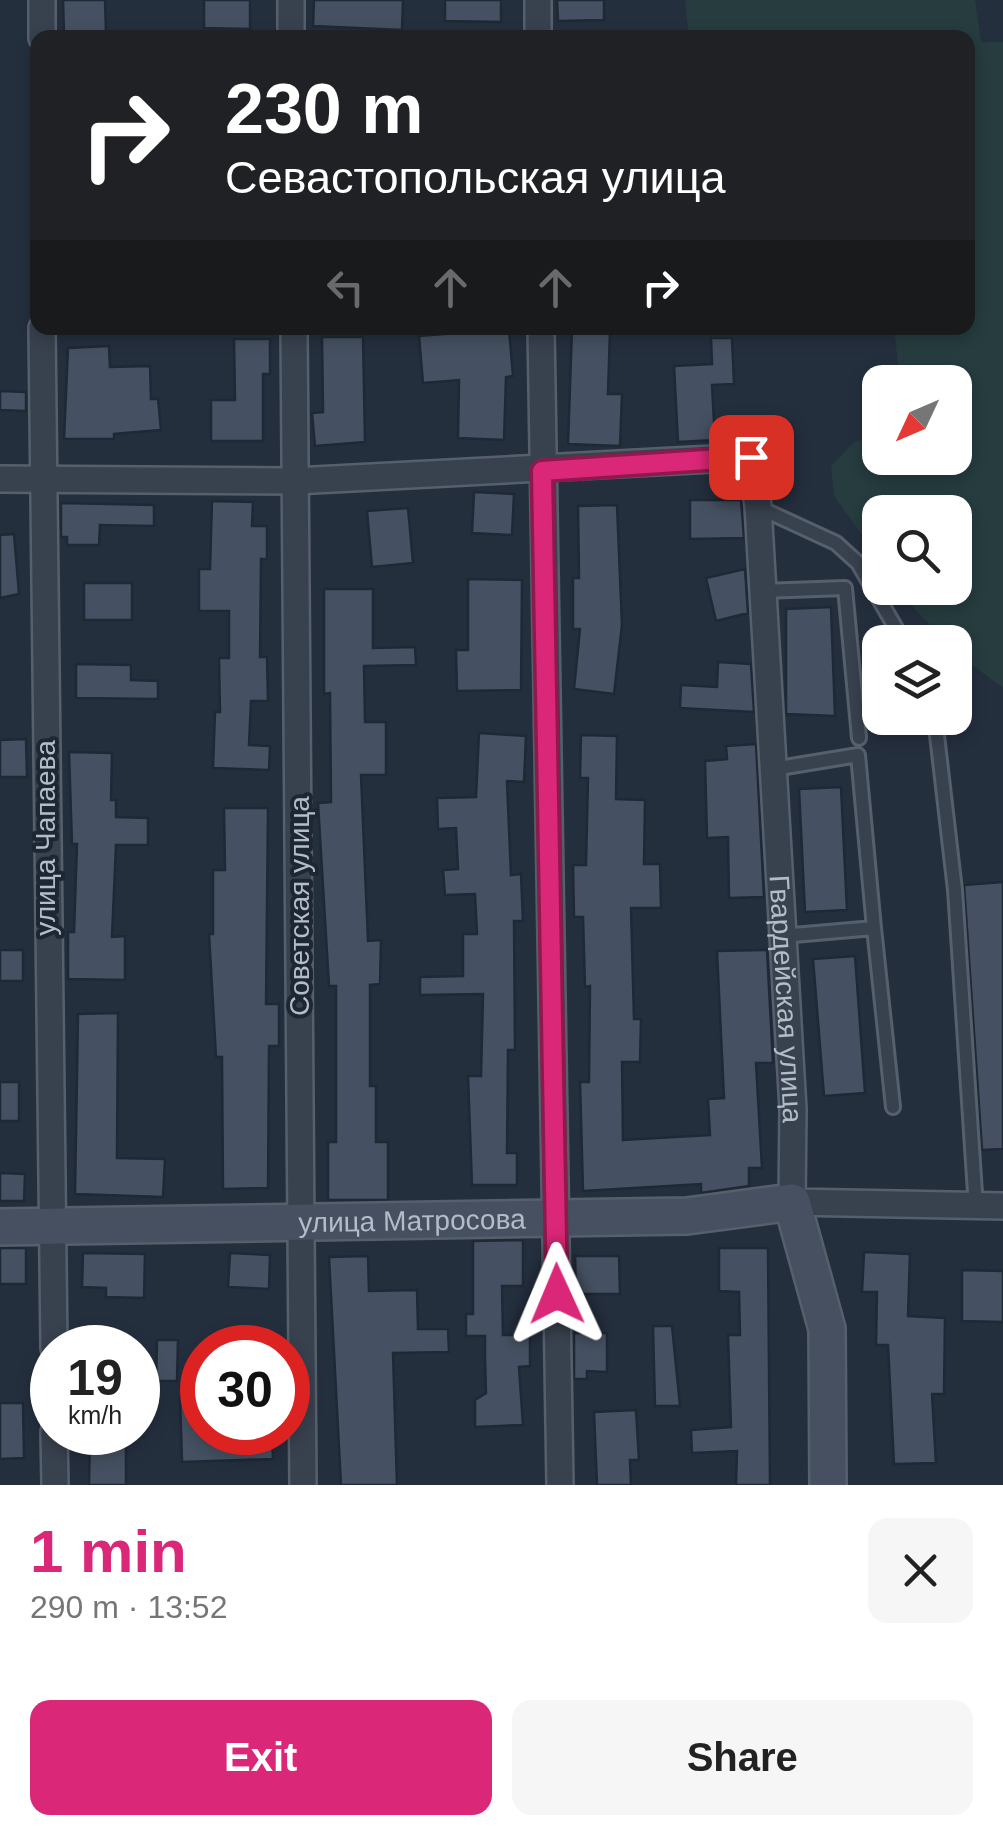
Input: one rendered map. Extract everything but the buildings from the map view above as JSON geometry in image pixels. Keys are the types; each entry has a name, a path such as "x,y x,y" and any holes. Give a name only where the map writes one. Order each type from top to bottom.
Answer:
{"street":[{"path":"42,0 42,30"},
{"path":"291,0 291,30"},
{"path":"538,0 538,30"},
{"name":"улица Чапаева","path":"42,335 54,1325"},
{"name":"Советская улица","path":"294,335 303,1485"},
{"path":"541,335 560,1485"},
{"name":"Гвардейская улица","path":"542,471 751,457 758,506 792,1109 792,1202 827,1329 828,1485"},
{"path":"0,479 295,481 542,471"},
{"name":"улица Матросова","path":"0,1227 302,1226 687,1216 792,1202 1003,1206"},
{"path":"54,1455 55,1485"}],"lane":[{"path":"758,506 836,544 858,563 894,625"},
{"path":"762,591 845,588 859,738"},
{"path":"937,735 955,890 976,1208"},
{"path":"773,769 858,755 893,1108"},
{"path":"782,936 874,928"}],"green space":[{"path":"685,0 975,0 981,42 1003,42 1003,688 972,665 972,625 930,625 911,605 972,605 972,495 862,495 862,535 834,496 831,466 855,441 862,440 862,475 972,475 972,365 898,365 895,335 975,335 975,30 688,30"}],"route":[{"path":"557,1294 552,847 542,471 751,457"}]}
